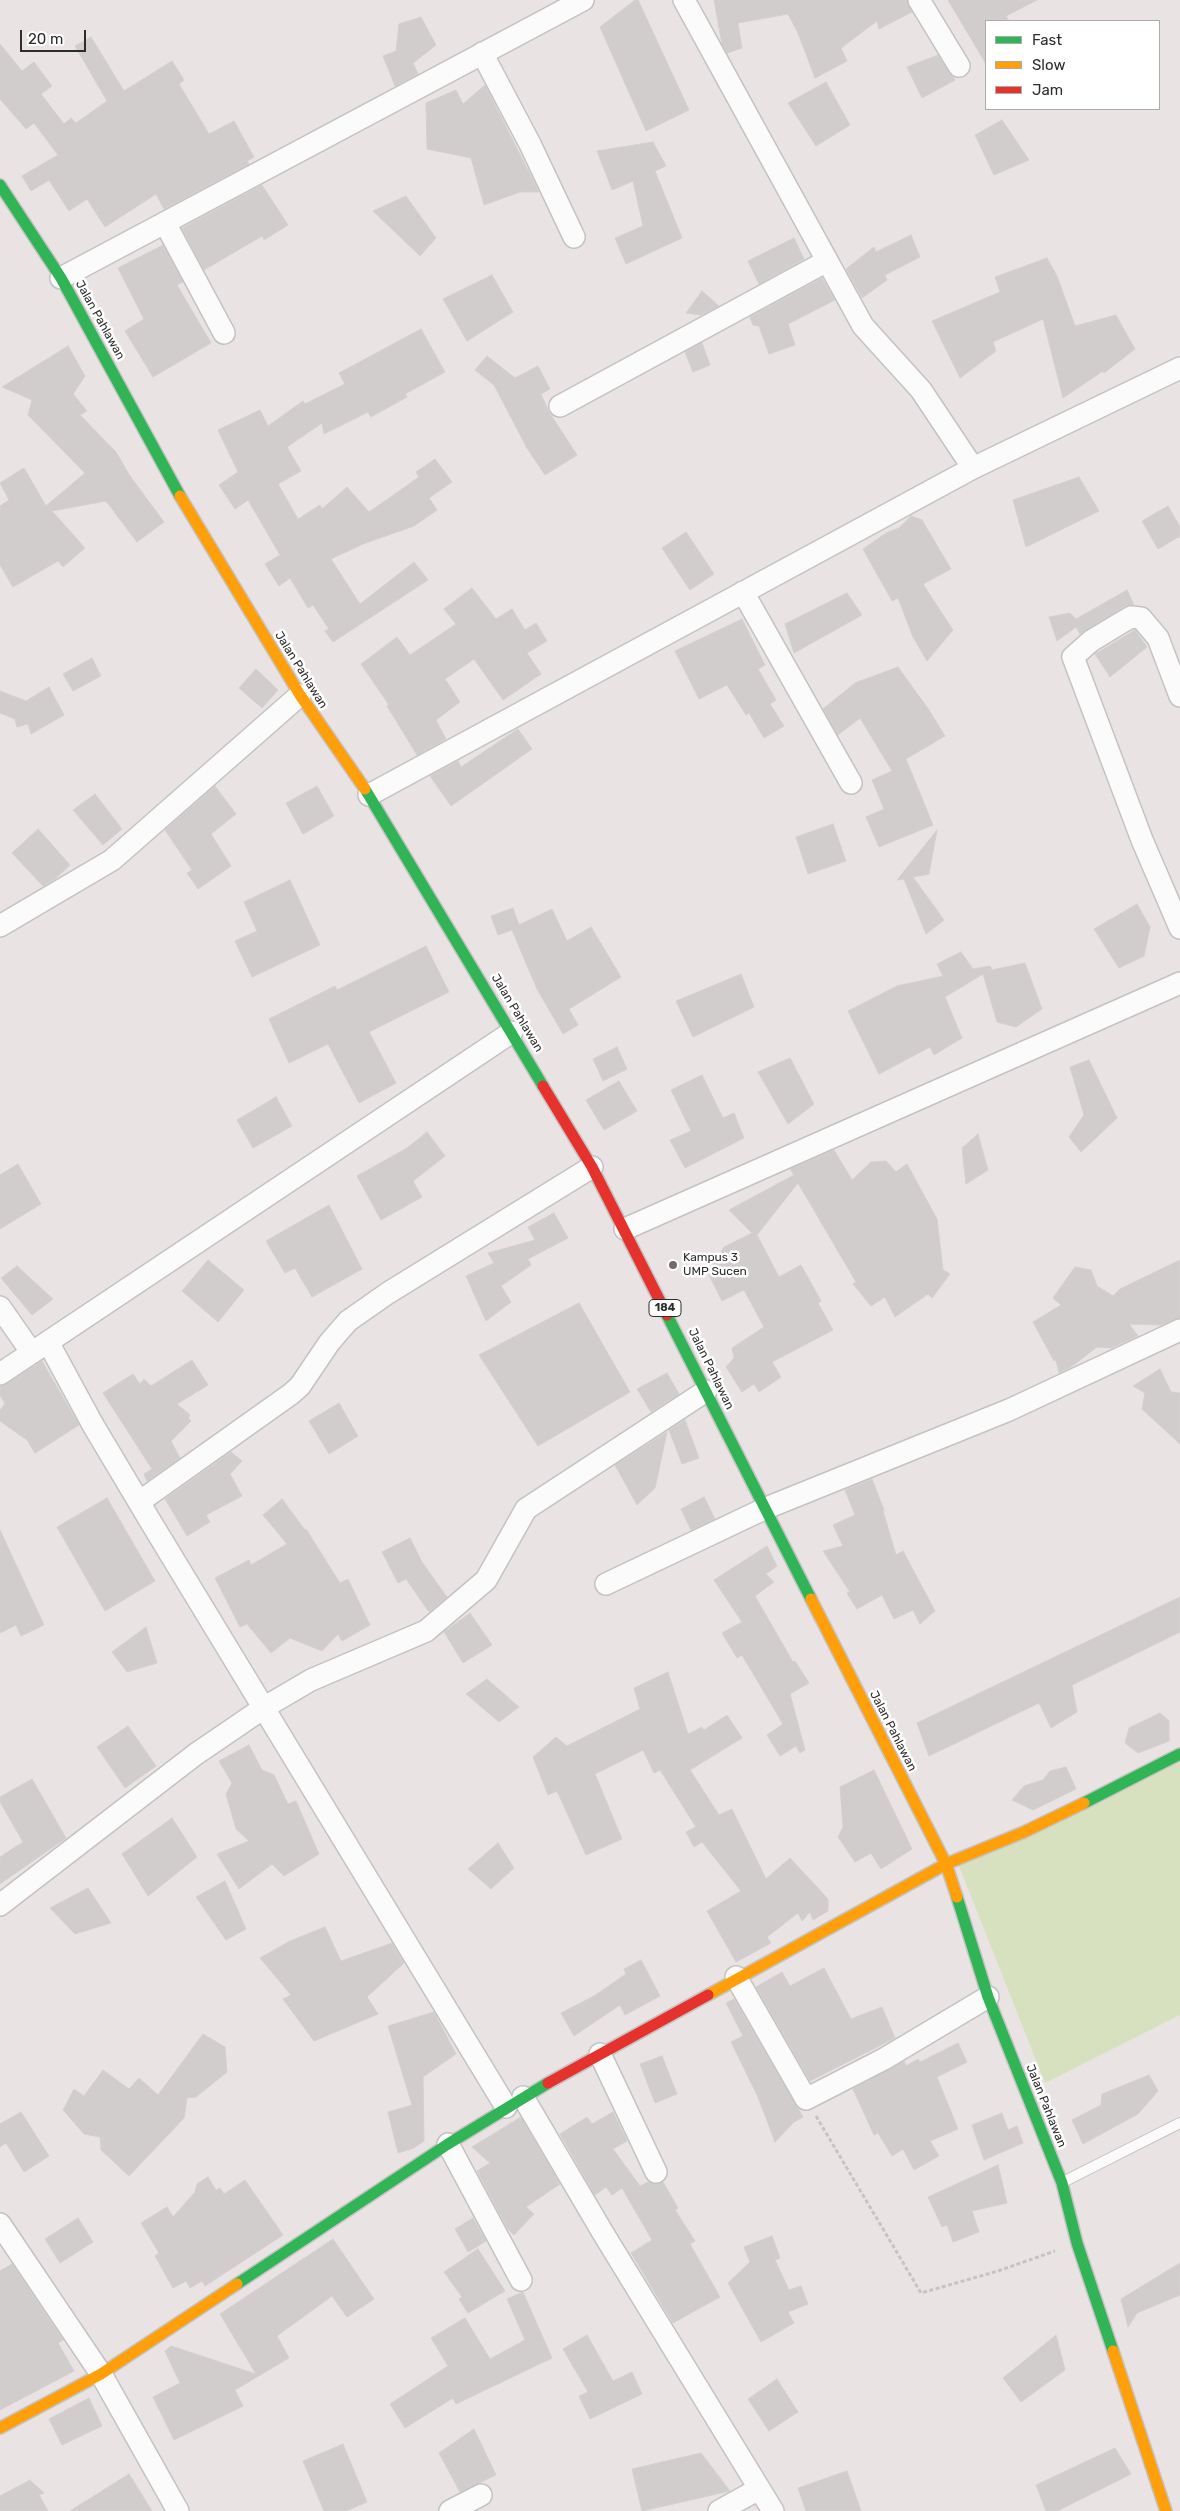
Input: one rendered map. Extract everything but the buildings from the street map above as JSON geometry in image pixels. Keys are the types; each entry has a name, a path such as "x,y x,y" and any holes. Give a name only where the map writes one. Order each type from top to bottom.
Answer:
{"main road":[{"name":"Jalan Pahlawan","path":"0,185 61,278 195,524 300,695 369,795 592,1167 625,1229 764,1509 946,1864 988,1997 1062,2183 1076,2243 1162,2510"},
{"path":"0,2428 101,2374 514,2102 946,1864 1024,1832 1136,1778 1180,1754"}],"street":[{"path":"61,278 583,0"},
{"path":"684,0 863,326 921,390 973,468"},
{"path":"920,0 959,66"},
{"path":"482,53 543,170 574,237"},
{"path":"165,223 224,333"},
{"path":"560,406 827,260"},
{"path":"369,795 973,468 1180,368"},
{"path":"743,592 851,783"},
{"path":"1180,696 1158,638 1141,618 1131,617 1091,641 1072,657 1142,840 1180,928"},
{"path":"0,926 112,860 300,695"},
{"path":"625,1229 1180,983"},
{"path":"0,1374 512,1032"},
{"path":"139,1502 291,1394 300,1386 329,1343 348,1322 388,1293 592,1167"},
{"path":"0,1307 40,1347 514,2102 603,2233 773,2511"},
{"path":"606,1584 764,1509 1010,1410 1180,1330"},
{"path":"0,1905 196,1754 265,1707 311,1680 426,1631 486,1580 526,1510 706,1391"},
{"path":"736,1978 806,2099 884,2059 988,1997"},
{"path":"600,2054 656,2172"},
{"path":"448,2144 521,2280"},
{"path":"0,2224 101,2374 178,2511"},
{"path":"719,2511 759,2489"},
{"path":"450,2511 481,2495"}],"lane":[{"path":"1062,2183 1180,2123"}],"path":[{"path":"806,2099 921,2293 998,2271 1076,2243"}],"green space":[{"path":"1180,1759 1180,2015 1045,2083 959,1866"}],"traffic: fast":[{"path":"0,185 61,278 180,496"},
{"path":"365,789 543,1086"},
{"path":"667,1315 811,1599"},
{"path":"1084,1803 1180,1754"},
{"path":"957,1897 988,1997 1062,2183 1077,2243 1113,2351"},
{"path":"237,2284 448,2144 548,2083"}],"traffic: slow":[{"path":"180,496 300,695 365,789"},
{"path":"811,1599 946,1864 957,1897"},
{"path":"708,1995 946,1864 1024,1832 1084,1803"},
{"path":"0,2428 101,2374 237,2284"},
{"path":"1113,2351 1166,2511"}],"traffic: jam":[{"path":"543,1086 592,1167 667,1315"},
{"path":"548,2083 708,1995"}],"place":[{"name":"Kampus 3 UMP Sucen","path":"673,1265"}]}
